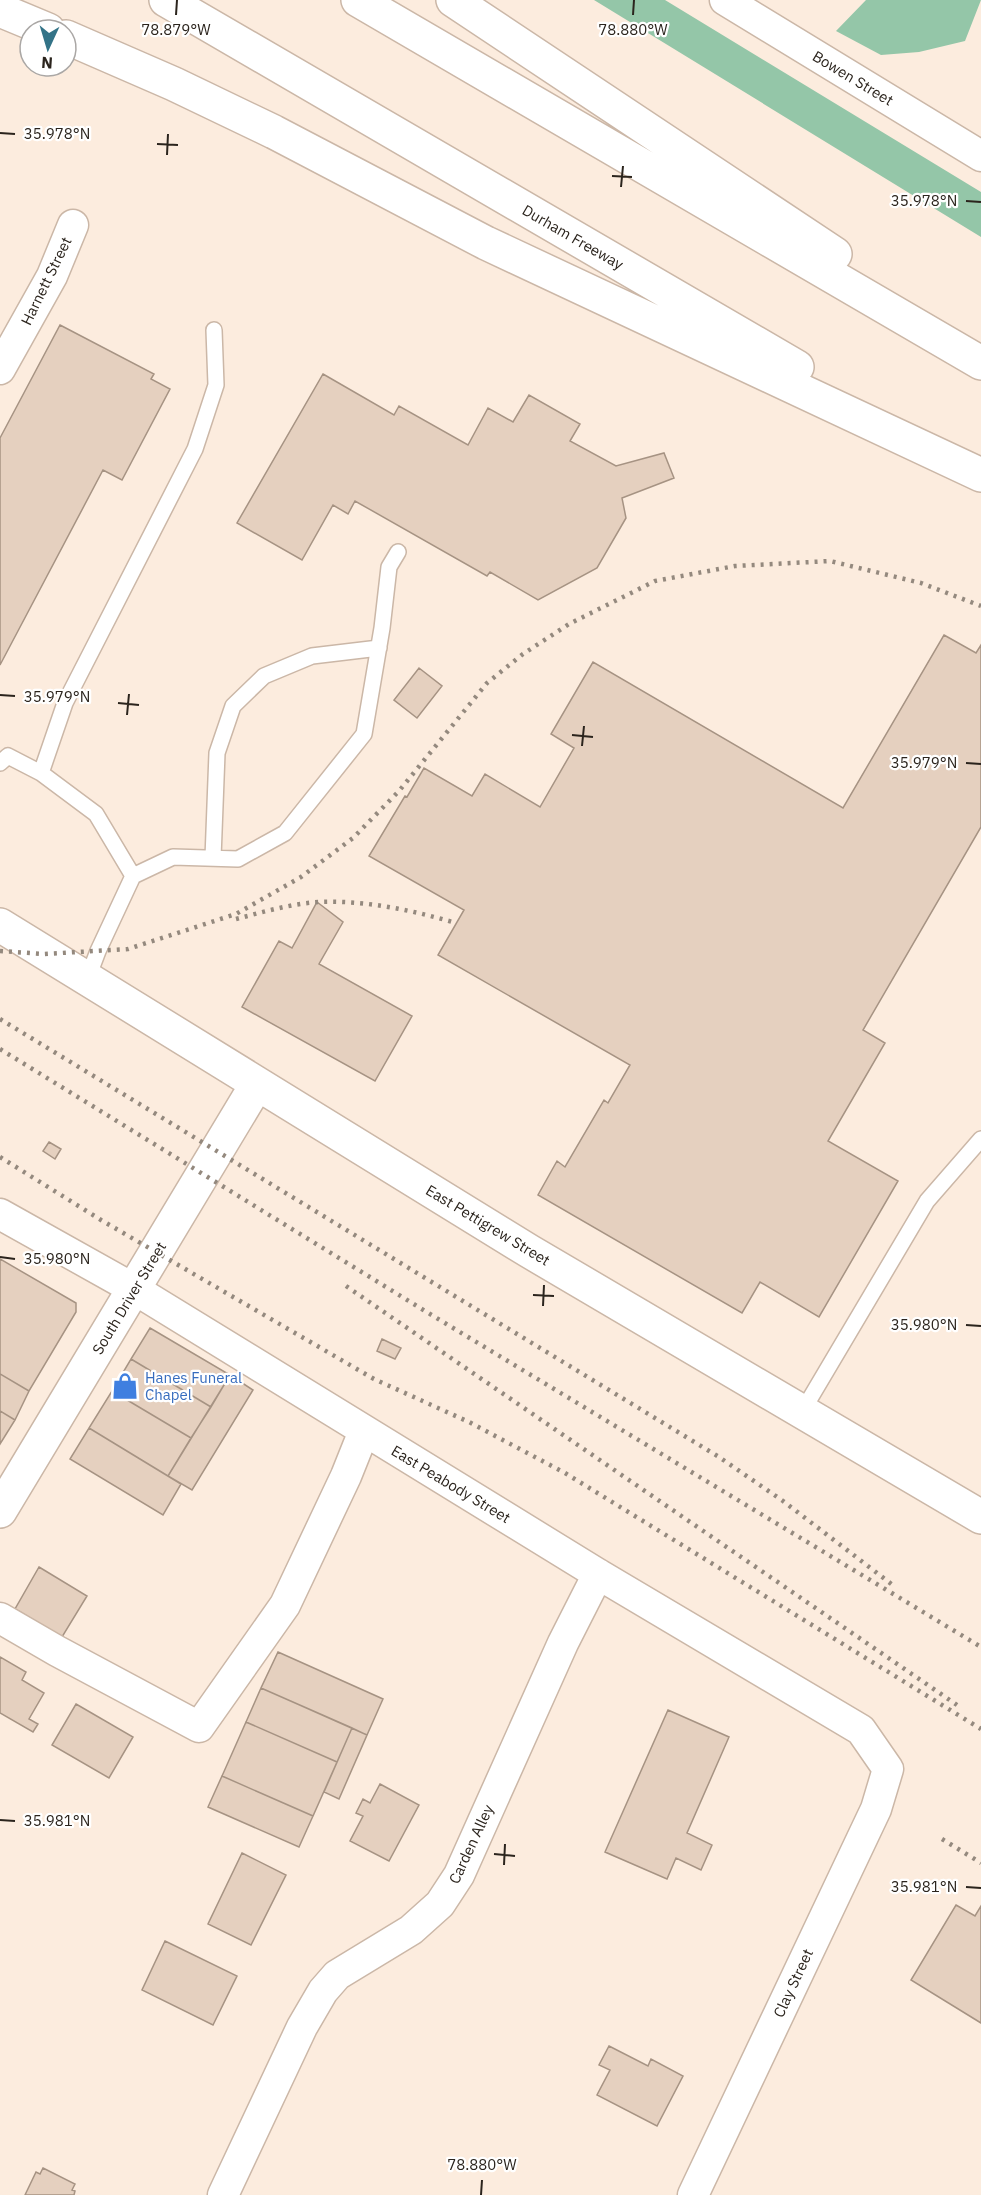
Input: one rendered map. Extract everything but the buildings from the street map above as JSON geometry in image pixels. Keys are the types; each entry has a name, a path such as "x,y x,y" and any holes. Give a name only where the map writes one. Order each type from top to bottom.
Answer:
{"main road":[{"name":"Durham Freeway","path":"166,0 981,475"},
{"path":"358,0 981,363"},
{"path":"453,0 981,352"},
{"path":"0,10 19,18"},
{"path":"78,42 174,84 274,132 486,243 981,475"},
{"name":"East Pettigrew Street","path":"0,925 529,1251 981,1517"},
{"name":"South Driver Street","path":"0,1511 257,1084"}],"street":[{"name":"Bowen Street","path":"725,0 981,156"},
{"name":"Harnett Street","path":"0,369 52,276 73,225"},
{"name":"East Peabody Street","path":"0,1214 134,1289 598,1574 861,1730 888,1769"},
{"path":"0,1618 199,1727 285,1605 346,1476 364,1431"},
{"name":"Carden Alley","path":"223,2195 303,2027 323,1991 337,1975 411,1930 440,1904 459,1875 544,1684 598,1574"},
{"name":"Clay Street","path":"693,2195 876,1809 888,1769"}],"lane":[{"path":"41,773 65,703 195,449 216,385 214,330"},
{"path":"87,980 133,876 173,857 238,859 285,833 364,734 379,648 389,567 398,552"},
{"path":"213,858 217,753 233,706 264,676 312,656 379,648"},
{"path":"0,763 8,756 41,773 96,814 133,876"},
{"path":"802,1412 927,1201 981,1138"}],"green space":[{"path":"594,0 665,0 981,192 981,237"},
{"path":"866,0 981,0 965,41 919,52 881,55 836,31"}],"railway":[{"path":"0,951 44,954 128,949 236,914 301,877 353,838 399,791 487,683 523,654 569,624 655,581 735,566 830,561 921,583 981,606"},
{"path":"236,919 297,905 336,902 388,907 456,923"},
{"path":"0,1019 719,1457 783,1501 894,1586"},
{"path":"0,1049 425,1311 981,1647"},
{"path":"0,1157 101,1220 374,1379 469,1422 565,1473 981,1729"},
{"path":"346,1286 957,1705"},
{"path":"942,1839 981,1863"}],"place":[{"name":"Hanes Funeral Chapel","path":"125,1386"}]}
